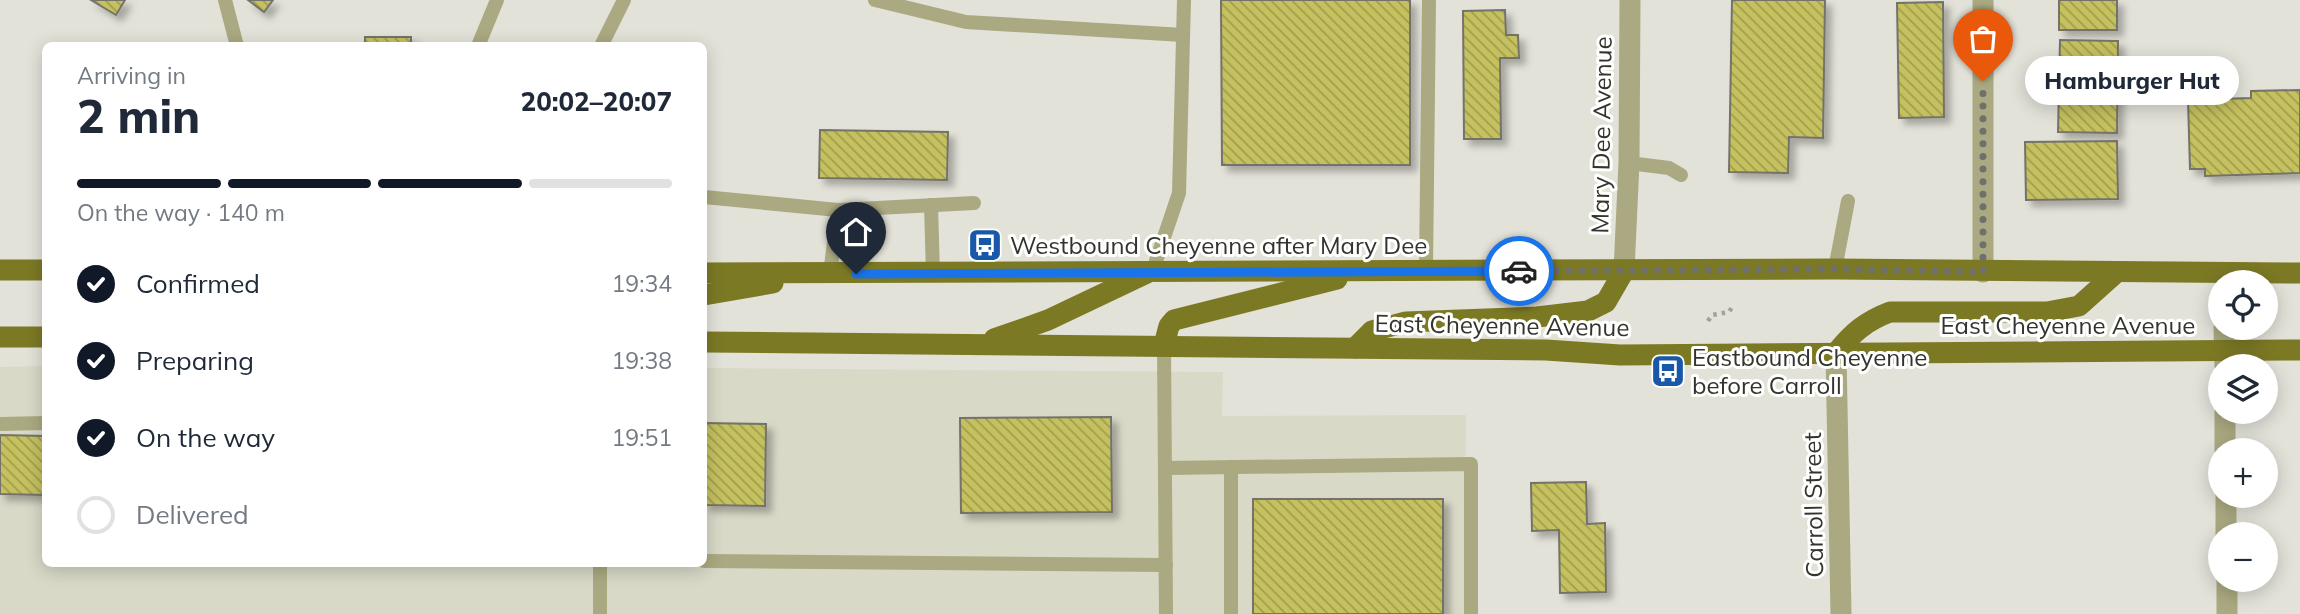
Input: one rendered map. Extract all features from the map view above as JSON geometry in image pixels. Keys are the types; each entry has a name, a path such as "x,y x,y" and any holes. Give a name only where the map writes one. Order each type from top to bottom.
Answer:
{"main road":[{"name":"East Cheyenne Avenue","path":"707,273 1835,269 2116,272 2208,276"},
{"path":"0,270 42,270"},
{"path":"979,345 1048,320 1153,270"},
{"path":"1355,348 1372,331 1406,322 1537,317 1588,311 1606,302 1623,271"},
{"path":"1164,345 1169,326 1174,320 1366,272"},
{"path":"1836,353 1849,337 1868,321 1889,313 2047,312 2079,306 2116,272"},
{"name":"East Cheyenne Avenue","path":"2278,274 2300,273"},
{"path":"707,294 830,274"},
{"path":"0,337 42,337"},
{"name":"East Cheyenne Avenue","path":"707,342 1546,350 1620,355 1836,353 2208,358"},
{"name":"East Cheyenne Avenue","path":"2262,354 2300,350"}],"street":[{"name":"Mary Dee Avenue","path":"1623,271 1629,163 1630,0"},
{"path":"1983,0 1983,272"},
{"name":"Carroll Street","path":"1836,353 1842,614"},
{"path":"2227,592 2227,614"}],"lane":[{"path":"225,0 236,42"},
{"path":"480,42 497,0"},
{"path":"603,42 624,0"},
{"path":"875,0 966,22 1183,34"},
{"path":"1153,270 1179,193 1184,0"},
{"path":"1426,271 1429,0"},
{"path":"1629,163 1669,168 1681,175"},
{"path":"707,197 838,210 974,203"},
{"path":"1835,269 1848,201"},
{"path":"931,205 933,274"},
{"path":"830,274 838,210"},
{"path":"1164,345 1166,614"},
{"path":"0,424 42,423"},
{"path":"1166,468 1471,464 1471,614"},
{"path":"1231,467 1231,614"},
{"path":"707,561 1166,565"},
{"path":"600,567 600,614"}],"path":[{"path":"1708,321 1713,315 1729,312 1734,304"}],"shaded area":[{"path":"42,366 42,567 707,567 707,368 1223,372 1222,416 1466,415 1464,614 0,614 0,367"}],"building":[{"path":"91,0 125,0 116,15"},
{"path":"248,0 273,0 264,12"},
{"path":"1221,0 1410,0 1410,165 1222,165"},
{"path":"1732,0 1825,0 1823,138 1789,137 1788,173 1729,172"},
{"path":"2059,0 2117,0 2117,30 2059,30"},
{"path":"1943,2 1944,117 1899,118 1897,3"},
{"path":"1505,10 1506,35 1518,35 1519,58 1500,58 1501,139 1464,139 1463,11"},
{"path":"365,37 411,37 411,42 365,42"},
{"path":"2060,40 2118,41 2117,133 2058,132"},
{"path":"2300,90 2300,173 2205,176 2205,169 2190,169 2188,100 2251,98 2251,91"},
{"path":"820,130 948,132 947,180 819,178"},
{"path":"2117,141 2118,199 2026,200 2025,142"},
{"path":"1111,417 1112,512 961,513 960,418"},
{"path":"707,423 766,424 765,506 707,505"},
{"path":"0,435 42,436 42,495 0,494"},
{"path":"1586,482 1587,524 1605,523 1606,592 1560,593 1559,530 1532,531 1531,483"},
{"path":"1253,499 1443,499 1443,614 1253,614"}],"way so far":[{"path":"1519,271 1835,269 1983,272 1983,81"}],"place":[{"name":"Hamburger Hut","path":"1983,81"},
{"name":"Westbound Cheyenne after Mary Dee","path":"985,245"},
{"name":"Eastbound Cheyenne before Carroll","path":"1668,371"}],"route":[{"path":"856,274 1153,270 1519,271"}]}
